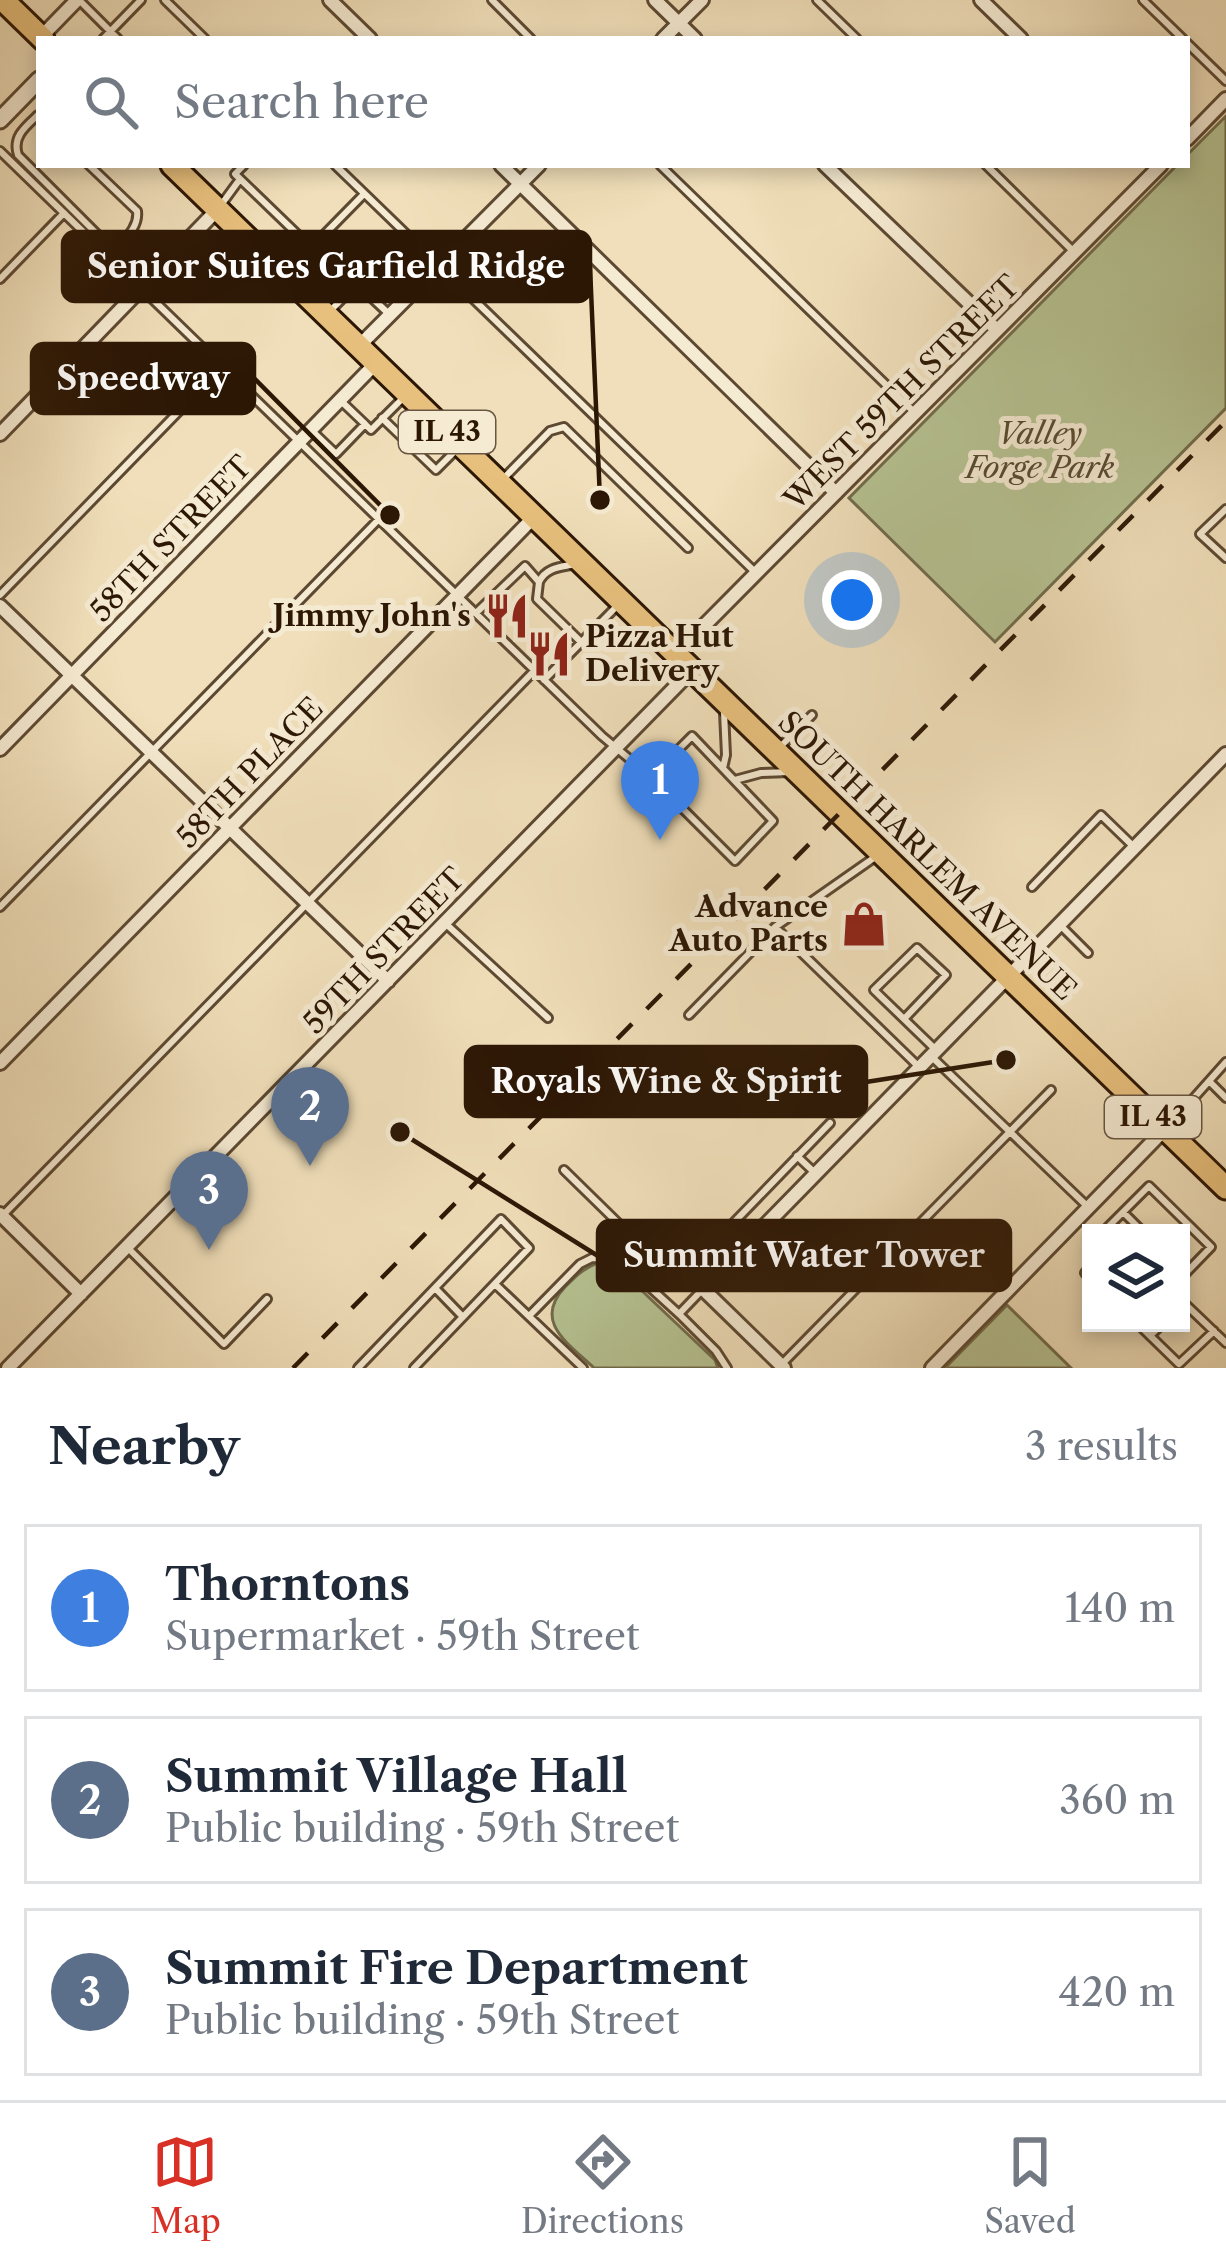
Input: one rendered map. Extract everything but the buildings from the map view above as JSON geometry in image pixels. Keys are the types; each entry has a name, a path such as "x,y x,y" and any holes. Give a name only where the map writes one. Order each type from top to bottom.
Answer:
{"main road":[{"path":"3,0 40,36"},
{"name":"SOUTH HARLEM AVENUE","path":"175,168 1226,1188"}],"street":[{"path":"44,36 78,0"},
{"path":"330,0 367,36"},
{"path":"655,0 692,36"},
{"path":"666,36 702,0"},
{"path":"981,0 1018,36"},
{"path":"8,108 36,83"},
{"path":"1190,136 1226,99"},
{"path":"504,168 836,493"},
{"path":"359,346 535,168"},
{"path":"829,168 997,331"},
{"name":"WEST 59TH STREET","path":"684,662 757,574 1154,168"},
{"path":"0,434 218,209"},
{"name":"58TH STREET","path":"0,749 376,363"},
{"name":"58TH PLACE","path":"0,1063 534,517"},
{"path":"0,605 388,981"},
{"name":"59TH STREET","path":"8,1368 615,748 684,662"},
{"path":"782,1367 703,1289 1226,754"},
{"path":"932,1368 1165,1129"},
{"path":"1,1216 81,1294"}],"lane":[{"path":"78,0 115,36"},
{"path":"106,36 141,0"},
{"path":"165,0 202,36"},
{"path":"492,0 529,36"},
{"path":"817,0 854,36"},
{"path":"1143,0 1180,36"},
{"path":"1190,46 1226,81"},
{"path":"36,118 20,132 18,155 108,245 118,247 222,367 615,748 736,861 773,820 692,736 651,777"},
{"path":"0,151 146,284"},
{"path":"92,168 137,211 129,236 118,247"},
{"path":"241,168 235,174 319,256 390,315"},
{"path":"338,168 757,574"},
{"path":"663,168 915,413"},
{"path":"989,168 1075,252"},
{"path":"218,209 241,179"},
{"path":"311,248 364,194"},
{"path":"0,279 64,213"},
{"path":"268,258 292,230"},
{"path":"327,315 406,234"},
{"path":"293,282 319,256"},
{"path":"0,595 222,367"},
{"path":"340,400 371,430 407,393"},
{"path":"382,418 436,470 461,446"},
{"path":"311,430 336,454 365,424"},
{"path":"499,483 550,431 564,427 688,548"},
{"path":"1226,509 1200,534 1226,559"},
{"path":"0,908 379,519"},
{"path":"581,642 537,599 544,573 582,563"},
{"path":"476,613 521,567 538,582"},
{"path":"544,680 621,601"},
{"path":"1,1216 535,670"},
{"path":"723,700 723,768"},
{"path":"776,751 812,715"},
{"path":"735,780 761,773 798,772"},
{"path":"1031,887 1101,815 1134,847"},
{"path":"689,1015 775,927 881,853"},
{"path":"445,923 548,1018"},
{"path":"1059,923 1088,952"},
{"path":"775,927 919,1067"},
{"path":"904,1019 946,975 917,948 874,990 1089,1208"},
{"path":"1165,1129 1226,1062"},
{"path":"1210,1082 1226,1098"},
{"path":"782,1367 1051,1090"},
{"path":"685,1273 830,1123"},
{"path":"797,1156 815,1174"},
{"path":"564,1170 666,1270 685,1273 703,1289 679,1314"},
{"path":"1111,1224 1149,1186 1188,1224"},
{"path":"1123,1212 1135,1224"},
{"path":"358,1368 501,1219 530,1248 414,1368"},
{"path":"1190,1226 1211,1247 1190,1267"},
{"path":"127,1247 224,1344 268,1299"},
{"path":"530,1316 580,1264 592,1258 620,1260 679,1314 727,1368"},
{"path":"494,1285 583,1368"},
{"path":"435,1288 463,1317"},
{"path":"1190,1309 1226,1343"},
{"path":"1146,1332 1179,1364 1214,1331"},
{"path":"1150,1336 1154,1332"}],"green space":[{"name":"Valley Forge Park","path":"1226,116 1226,408 995,642 849,498 1174,168 1190,168 1190,152"},
{"path":"597,1263 621,1271 718,1368 594,1368 558,1332 552,1311 565,1287"},
{"path":"1007,1305 1071,1368 945,1368"}],"railway":[{"path":"293,1368 1226,421"}],"place":[{"name":"Senior Suites Garfield Ridge","path":"600,500"},
{"name":"Speedway","path":"390,515"},
{"name":"Jimmy John's","path":"507,616"},
{"name":"Pizza Hut Delivery","path":"549,654"},
{"name":"Thorntons","path":"660,840"},
{"name":"Advance Auto Parts","path":"864,924"},
{"name":"Royals Wine & Spirit","path":"1006,1060"},
{"name":"Summit Water Tower","path":"400,1132"},
{"name":"Summit Village Hall","path":"310,1166"},
{"name":"Summit Fire Department","path":"209,1250"}]}
